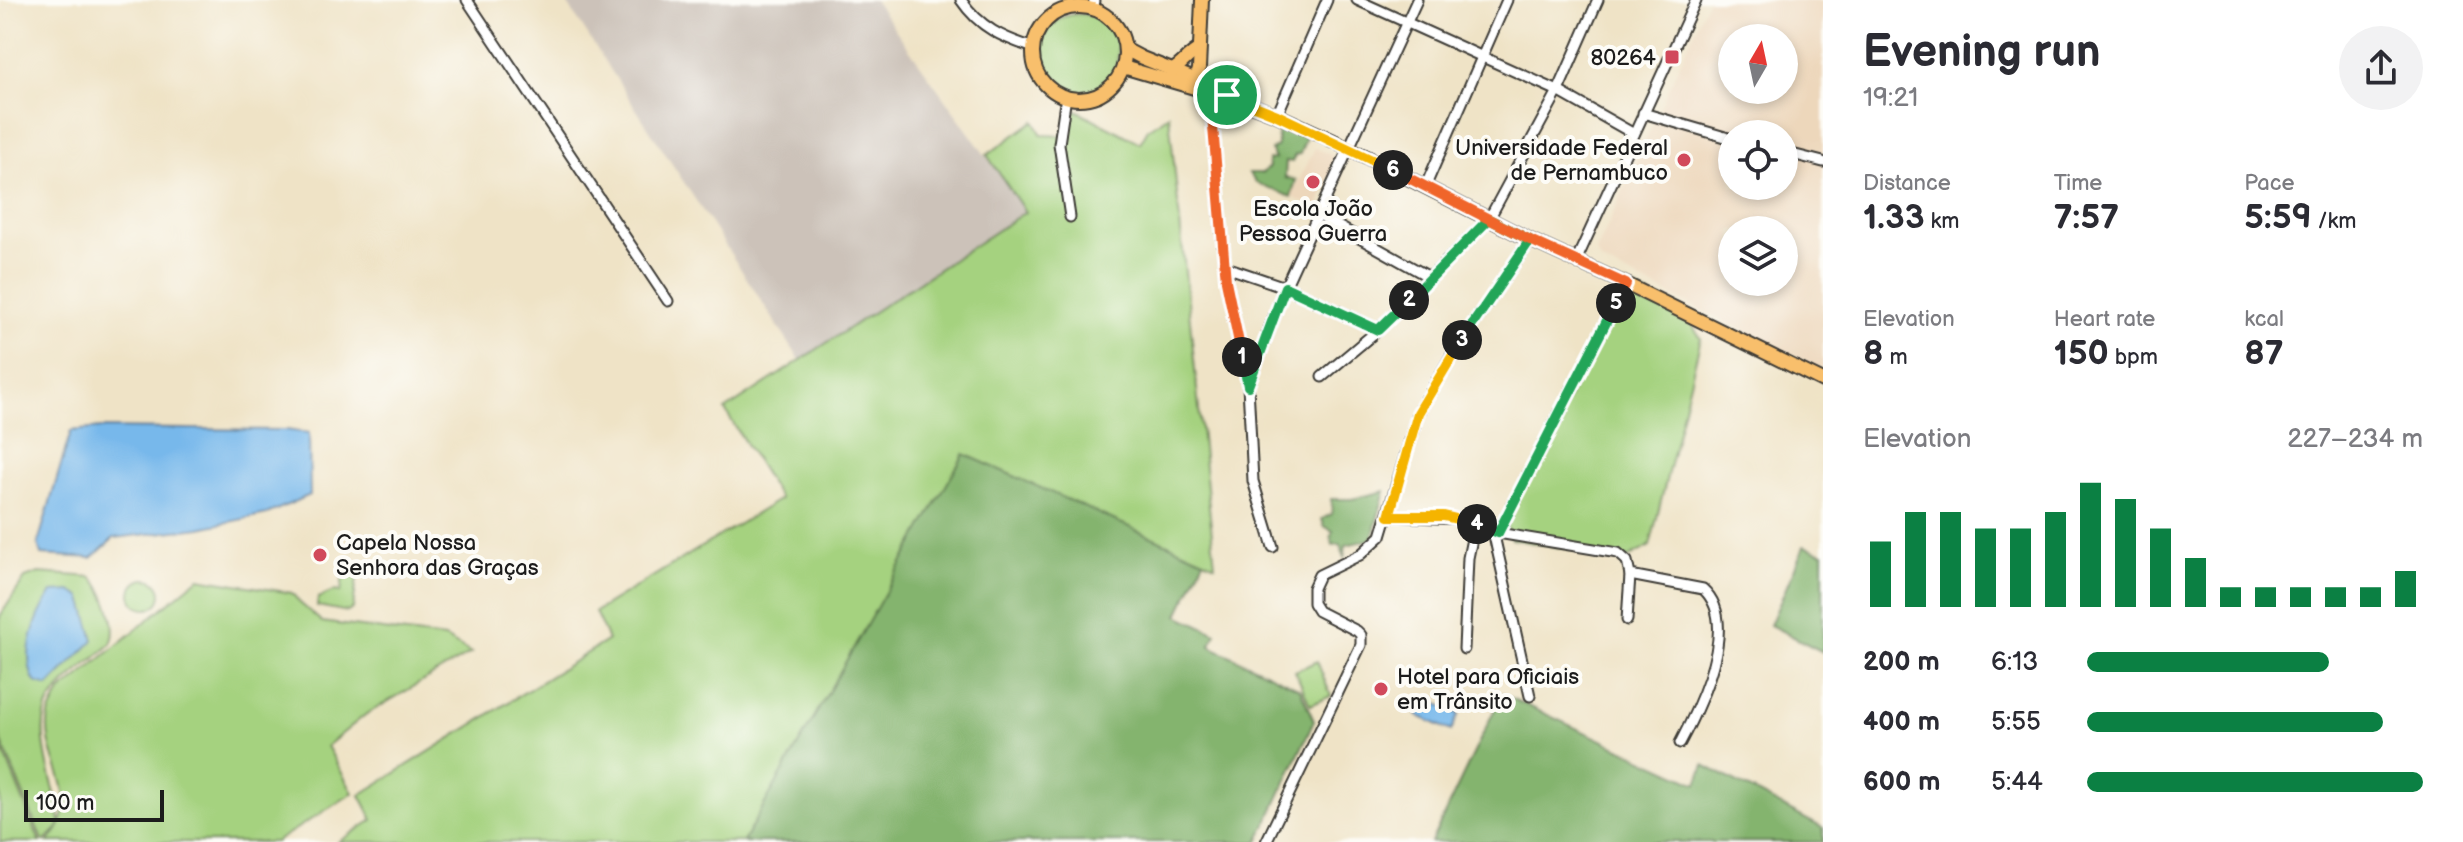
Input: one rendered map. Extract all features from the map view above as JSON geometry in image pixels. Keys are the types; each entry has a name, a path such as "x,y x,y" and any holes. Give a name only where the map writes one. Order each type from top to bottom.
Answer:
{"main road":[{"path":"1196,84 1202,0"},
{"path":"1094,4 1115,24 1125,49 1123,67 1115,82 1101,93 1083,98 1066,96 1043,81 1035,65 1034,48 1039,31 1051,17 1067,9 1094,4"},
{"path":"1125,49 1173,70 1208,92 1215,91 1277,115 1347,147 1530,240 1823,381"},
{"path":"1173,70 1199,49"},
{"path":"1123,67 1196,84"}],"street":[{"path":"467,0 668,301"},
{"path":"961,0 971,15 999,37 1034,48"},
{"path":"1277,115 1327,0"},
{"path":"1357,0 1558,91 1634,134"},
{"path":"1248,386 1285,287 1417,0"},
{"path":"1426,185 1507,0"},
{"path":"1322,377 1378,330 1489,219 1558,91 1598,0"},
{"path":"1576,261 1696,0"},
{"path":"1215,91 1212,115 1226,281 1248,386 1253,481 1273,547"},
{"path":"1066,96 1059,144 1070,217"},
{"path":"1643,113 1718,135"},
{"path":"1798,156 1823,162"},
{"path":"1318,215 1431,278"},
{"path":"1266,842 1361,645 1361,635 1357,631 1318,611 1313,603 1313,588 1319,575 1360,555 1376,543 1389,516 1411,430 1424,400 1530,240"},
{"path":"1226,267 1285,287 1378,330"},
{"path":"1530,696 1496,532 1626,284"},
{"path":"1389,516 1444,516 1496,532 1618,553 1627,561 1630,575 1627,620"},
{"path":"1464,649 1468,558 1475,524"},
{"path":"1630,575 1693,585 1709,594 1714,605 1717,639 1708,686 1680,743"}],"shaded area":[{"path":"565,0 874,0 1026,212 800,360"},
{"name":"Universidade Federal de Pernambuco","path":"1708,0 1823,0 1823,369 1602,262 1596,252"},
{"name":"Escola João Pessoa Guerra","path":"1315,148 1333,156 1334,168 1317,208 1291,197"}],"green space":[{"path":"1071,14 1087,14 1101,20 1112,31 1118,53 1112,75 1101,86 1087,92 1071,92 1057,86 1046,75 1040,61 1040,45 1046,31 1057,20"},
{"path":"1076,110 1140,143 1148,129 1169,115 1215,565 965,455 748,842 338,842 373,820 360,795 608,640 595,612 780,499 725,410 1025,212 987,155 1034,121 1042,135 1063,136"},
{"path":"1278,129 1306,137 1300,154 1295,155 1292,162 1286,161 1285,178 1296,180 1291,197 1256,183 1249,173 1262,173 1269,167 1268,160 1275,159 1271,150 1277,146"},
{"path":"1626,284 1683,312 1701,338 1650,546 1626,559 1512,539 1505,524"},
{"path":"964,454 1204,560 1178,615 1216,633 1210,646 1300,689 1314,721 1258,842 743,842"},
{"path":"1385,491 1372,539 1346,545 1344,558 1341,544 1333,545 1333,531 1324,526 1322,519 1332,514 1331,499 1352,499"},
{"path":"1804,546 1823,553 1823,652 1770,625"},
{"path":"39,573 92,577 106,600 114,629 110,645 63,685 51,700 46,713 44,743 60,822 45,841 0,737 0,616 25,578"},
{"path":"343,575 357,578 353,608 348,612 317,606 318,598 333,591 341,592"},
{"path":"199,578 292,593 322,622 445,638 471,653 365,715 327,746 353,793 275,842 48,842 60,825 65,809 61,779 48,732 49,715 60,692"},
{"path":"146,579 156,584 161,594 156,604 146,609 136,604 131,594 136,584"},
{"path":"1317,661 1331,696 1310,705 1295,671"},
{"path":"1502,694 1697,784 1704,765 1823,828 1823,842 1431,842"},
{"path":"0,743 40,842 0,842"}],"water":[{"path":"101,428 286,430 309,433 310,495 267,514 200,528 114,538 92,558 41,555 38,543 71,431"},
{"path":"71,591 82,598 94,640 48,686 35,682 29,660 32,636 40,612 52,592"},
{"path":"1426,698 1459,714 1451,731 1417,715"}],"place":[{"name":"80264","path":"1672,57"},
{"name":"Universidade Federal de Pernambuco","path":"1684,160"},
{"name":"Escola João Pessoa Guerra","path":"1313,182"},
{"name":"Capela Nossa Senhora das Graças","path":"320,555"},
{"name":"Hotel para Oficiais em Trânsito","path":"1381,689"}],"route":[{"path":"1227,95 1215,91 1212,100 1216,176 1226,281 1248,386 1285,287 1378,330 1489,219 1530,240 1424,400 1411,430 1389,516 1444,516 1462,519 1498,533 1626,284 1530,240 1426,185 1347,147 1227,95"}]}
